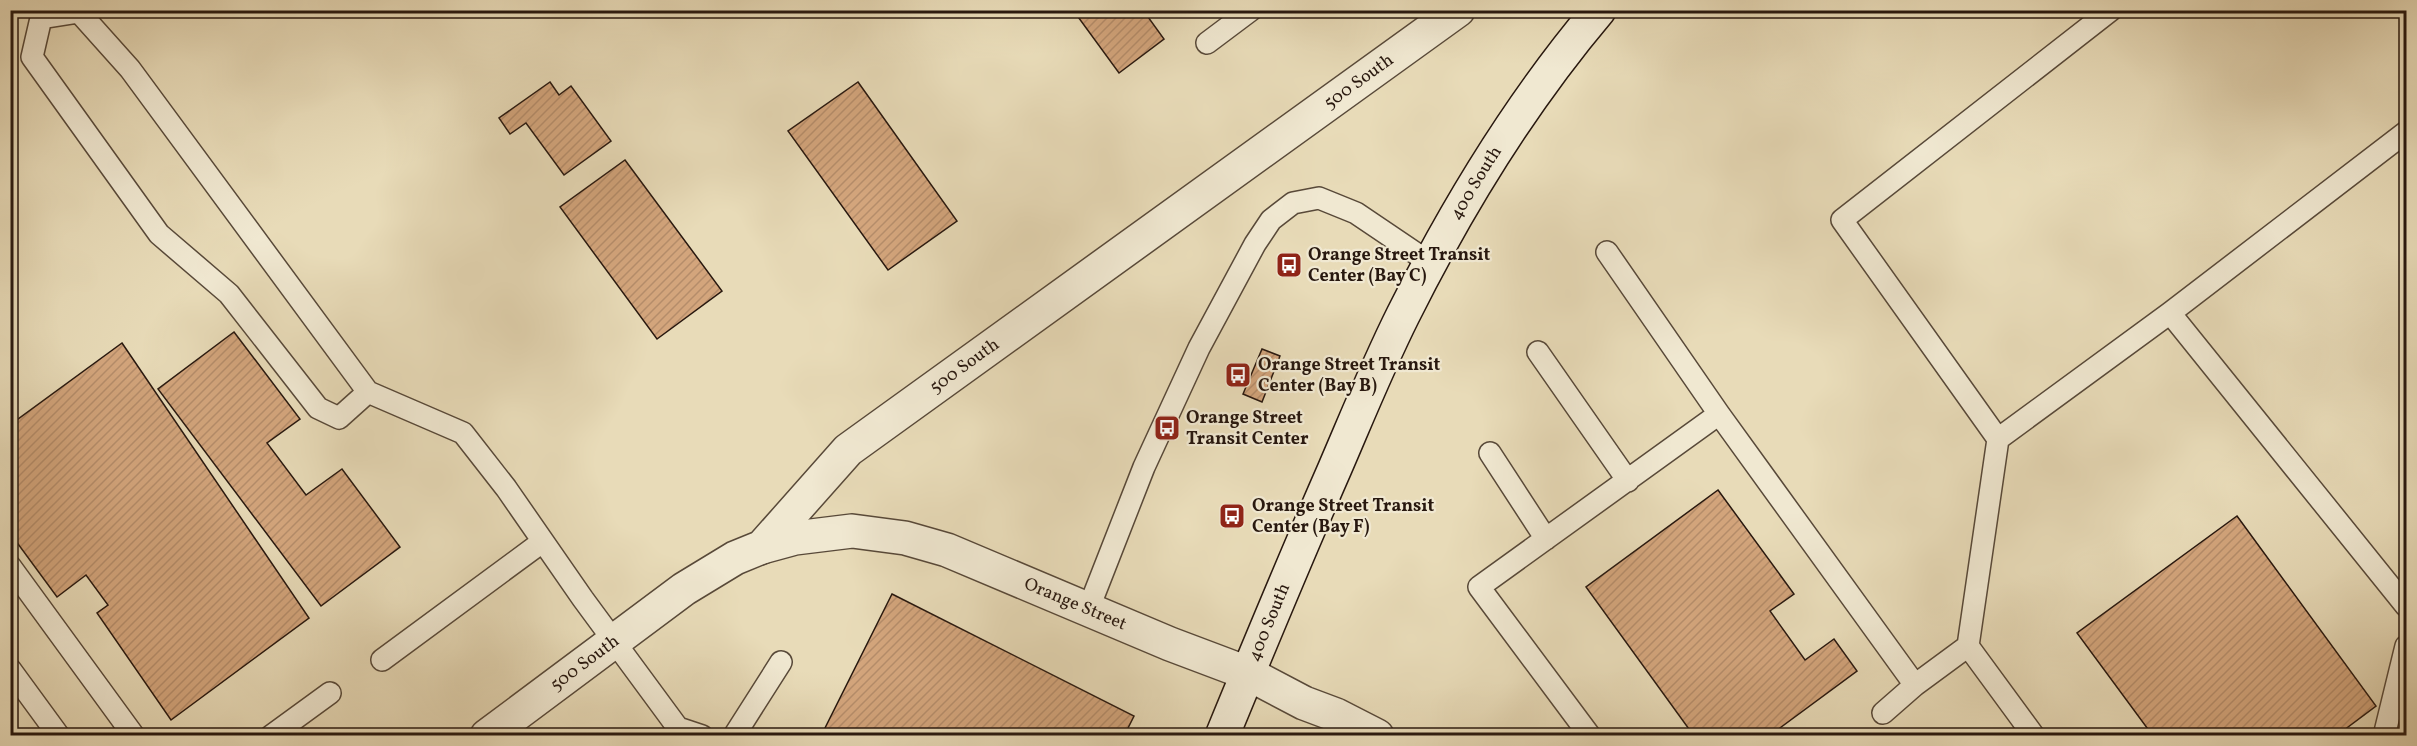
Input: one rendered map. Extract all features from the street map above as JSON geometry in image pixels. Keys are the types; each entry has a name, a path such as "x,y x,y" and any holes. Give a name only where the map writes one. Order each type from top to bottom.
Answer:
{"street":[{"name":"500 South","path":"487,735 709,573 762,547 848,450 1458,10"},
{"name":"400 South","path":"1222,735 1377,372 1430,263 1464,202 1503,141 1543,83 1599,10"},
{"name":"Orange Street","path":"762,547 795,537 825,532 852,531 879,533 947,550 1170,644 1248,673 1304,703 1336,715 1377,735"}],"lane":[{"path":"1207,43 1251,10"},
{"path":"2034,735 1968,646 1998,439 1842,220 2110,10"},
{"path":"368,392 339,418 318,408 229,294 159,234 32,57 41,18 79,12 130,69 368,392 464,433 678,728 702,735"},
{"path":"1998,439 2170,313 2406,132"},
{"path":"1088,610 1144,467 1194,359 1255,244 1271,220 1293,203 1319,198 1356,213 1430,263"},
{"path":"1607,252 1719,414 1915,685"},
{"path":"2170,313 2406,606"},
{"path":"1539,352 1628,481"},
{"path":"1590,735 1479,587 1719,414"},
{"path":"1490,453 1546,539"},
{"path":"382,660 542,542"},
{"path":"13,576 134,735"},
{"path":"1883,713 1915,685 1968,646"},
{"path":"2384,735 2406,646"},
{"path":"734,735 781,662"},
{"path":"10,669 59,735"},
{"path":"271,735 330,693"}],"building":[{"path":"1073,10 1143,10 1164,39 1119,73"},
{"path":"550,82 559,95 571,86 611,141 564,175 526,123 510,134 499,118"},
{"path":"858,82 957,221 888,270 788,131"},
{"path":"625,160 722,291 657,339 560,207"},
{"path":"234,332 300,419 267,443 306,495 342,469 400,547 321,606 158,389"},
{"path":"122,343 309,618 171,720 97,613 108,605 86,575 57,597 10,533 10,425"},
{"path":"1262,349 1280,356 1262,402 1243,394"},
{"path":"1718,490 1794,594 1770,611 1805,660 1834,639 1857,671 1769,736 1694,736 1586,587"},
{"path":"2237,516 2376,706 2336,736 2153,736 2077,633"},
{"path":"892,594 1134,716 1124,736 821,736"}],"place":[{"name":"Orange Street Transit Center (Bay C)","path":"1289,265"},
{"name":"Orange Street Transit Center (Bay B)","path":"1238,375"},
{"name":"Orange Street Transit Center","path":"1167,428"},
{"name":"Orange Street Transit Center (Bay F)","path":"1232,516"}]}
